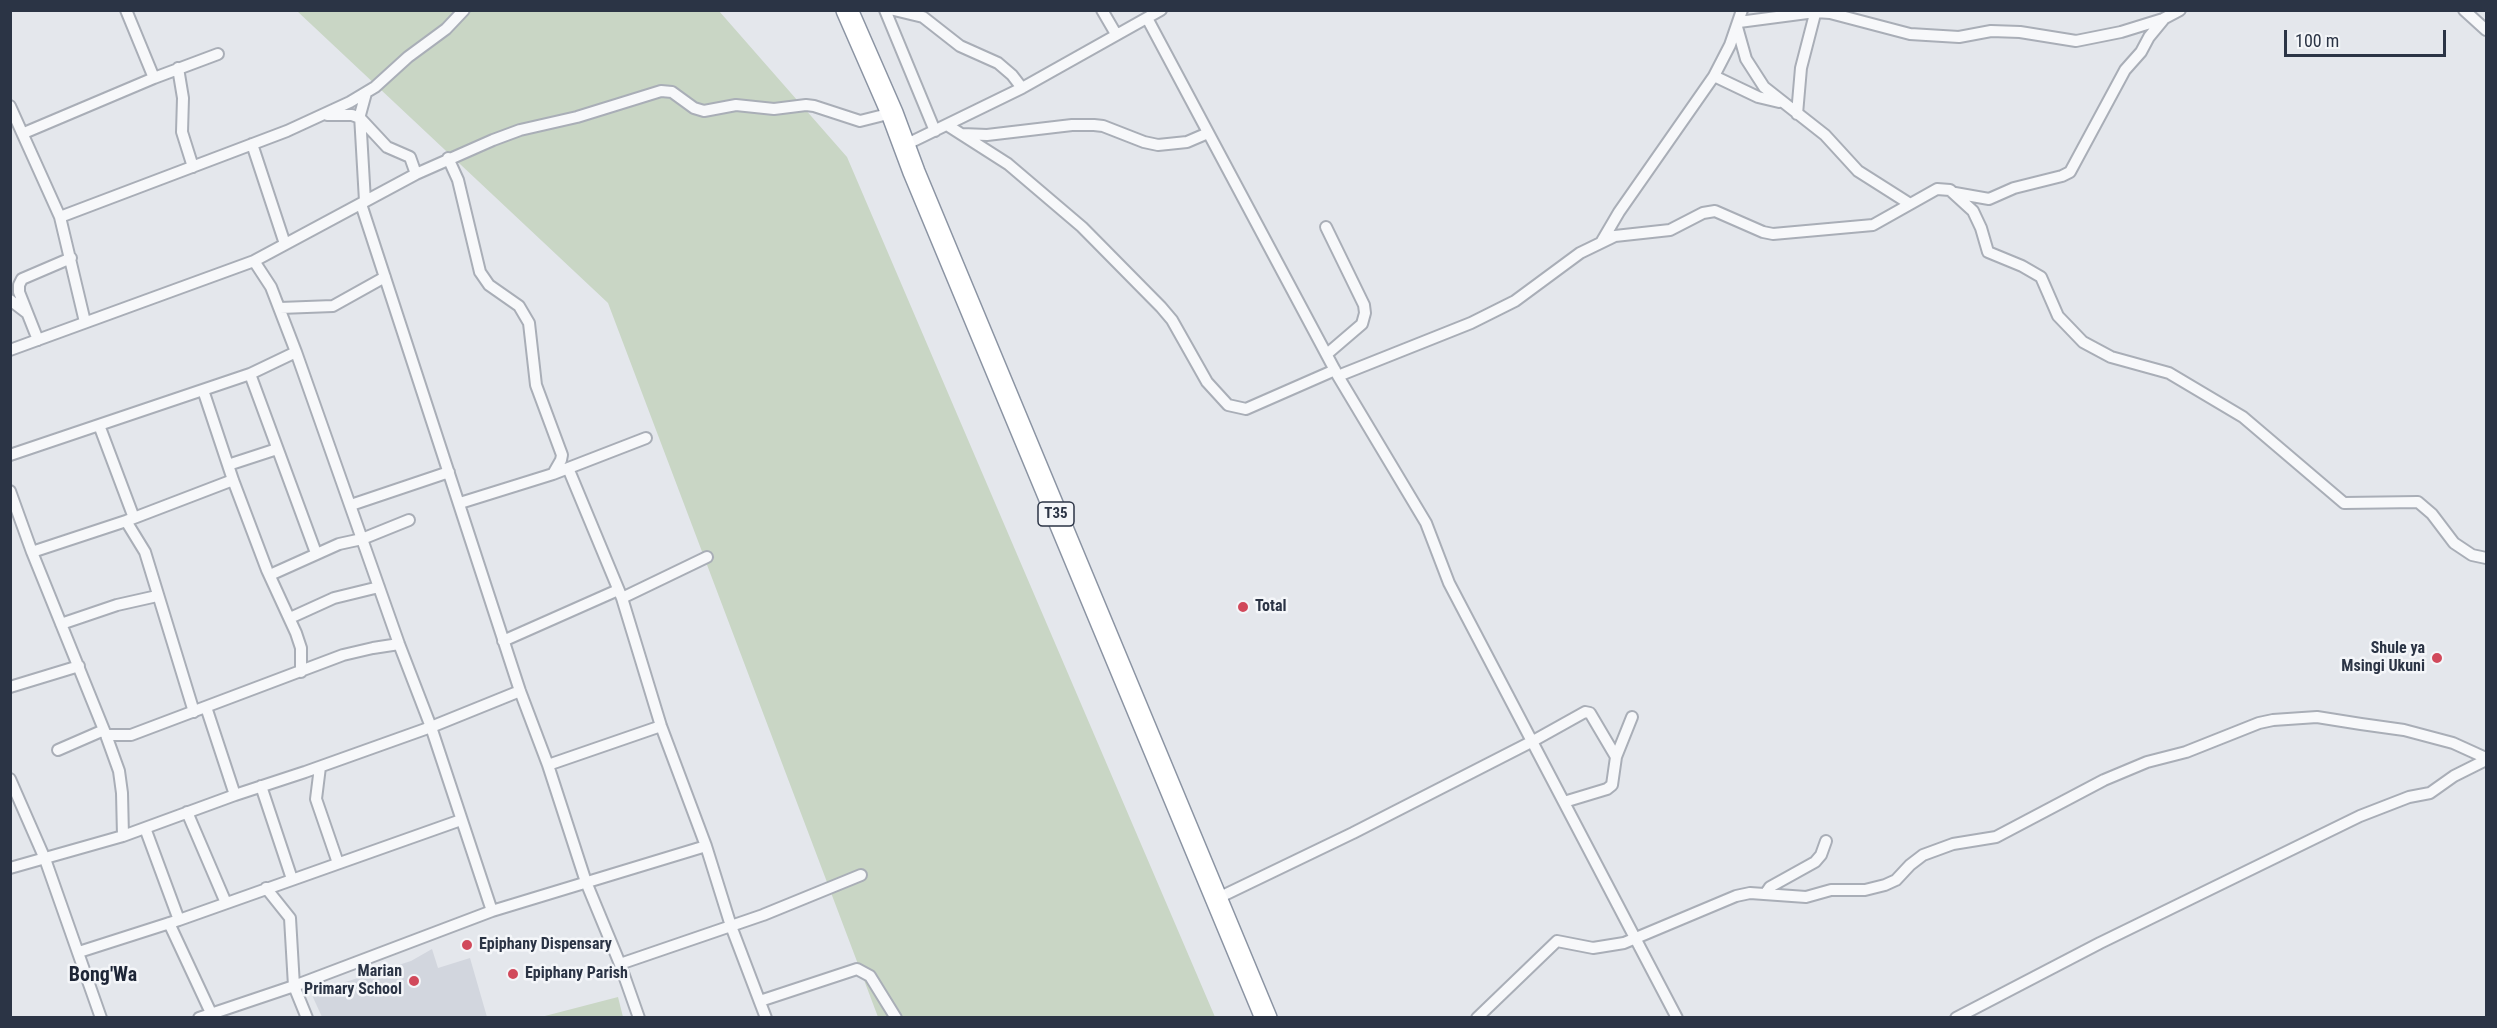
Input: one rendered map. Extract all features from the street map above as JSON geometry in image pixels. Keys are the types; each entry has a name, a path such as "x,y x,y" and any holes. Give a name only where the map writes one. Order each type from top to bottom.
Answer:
{"highway":[{"name":"T35","path":"847,10 892,113 903,146 1266,1017"}],"street":[{"path":"126,10 154,78"},
{"path":"60,218 252,144 366,93 408,57 446,29 464,10"},
{"path":"885,10 935,131"},
{"path":"894,10 923,17 960,46 998,63 1022,88"},
{"path":"1102,10 1116,34"},
{"path":"903,146 1022,88 1161,10"},
{"path":"1739,20 1815,11 1843,15 1896,31 1933,36 1959,38 1991,31 2020,32 2076,41 2121,32 2163,19 2180,10"},
{"path":"2464,10 2487,30"},
{"path":"1797,114 1801,68 1815,11"},
{"path":"1147,18 1336,373 1426,523 1449,583 1677,1017"},
{"path":"1955,193 1989,199 2014,188 2062,177 2070,172 2124,70 2141,52 2163,19"},
{"path":"1602,240 1714,76 1739,20"},
{"path":"1739,20 1752,70 1764,87 1825,135 1858,171 1910,204"},
{"path":"24,133 178,68 218,54"},
{"path":"178,68 183,98 182,132 193,167"},
{"path":"1714,76 1758,97 1782,103"},
{"path":"10,350 254,261 448,158 520,130 577,117 661,91 672,92 694,108 704,111 736,105 774,109 814,106 860,121 892,113"},
{"path":"366,93 360,118 363,202 519,691 548,765 586,882 639,1017"},
{"path":"10,106 60,218 85,322"},
{"path":"319,115 348,114 360,118 387,147 410,157 416,174"},
{"path":"946,125 1016,171 1082,227 1172,320 1207,382 1228,405 1246,409 1471,323 1515,301 1566,262 1602,240 1627,233 1670,230 1703,213 1714,211 1773,234 1873,225 1937,189 1950,190 1973,211 1988,252 2022,266 2040,277 2058,316 2083,342 2111,357 2169,373 2243,417 2344,503 2418,502 2432,514 2454,543 2472,555 2487,558"},
{"path":"961,134 987,135 1072,125 1094,125 1158,145 1187,142 1208,133"},
{"path":"252,144 285,244"},
{"path":"448,158 458,180 480,272 489,285 519,306 528,323 536,385 557,436 562,455 553,474"},
{"path":"1326,227 1364,305 1365,313 1362,324 1327,354"},
{"path":"38,340 19,292 22,279 71,258"},
{"path":"254,261 266,278 280,308 399,644 431,727 492,911"},
{"path":"280,308 333,306 386,277"},
{"path":"10,300 27,313"},
{"path":"10,455 250,374 296,352"},
{"path":"250,374 316,553"},
{"path":"203,390 233,480 270,575 290,618 300,648 301,672"},
{"path":"99,424 130,519 145,552 194,712"},
{"path":"460,503 553,474 646,438"},
{"path":"228,465 277,449"},
{"path":"568,468 620,594 661,726 706,846 730,926 766,1017"},
{"path":"351,505 449,472"},
{"path":"32,552 130,519 233,480"},
{"path":"10,491 32,552 105,732 122,785 123,836"},
{"path":"270,575 316,553 339,544 362,539 409,520"},
{"path":"503,641 707,557"},
{"path":"290,618 334,598 379,587"},
{"path":"61,624 117,605 157,596"},
{"path":"58,750 105,732 131,735 358,651 399,644"},
{"path":"10,687 79,666"},
{"path":"10,868 123,836 431,727 519,691"},
{"path":"206,707 235,795"},
{"path":"1216,899 1353,834 1587,711 1616,757"},
{"path":"1564,802 1610,788 1616,757 1632,717"},
{"path":"1477,1017 1557,941 1593,948 1624,943 1750,892 1806,897 1831,890 1864,890 1885,885 1896,880 1923,855 1953,844 1996,837 2104,780 2147,762 2186,752 2241,729 2273,720 2317,717 2404,730 2453,742 2487,759"},
{"path":"548,765 661,726"},
{"path":"1956,1017 2100,943 2360,816 2409,796 2430,793 2454,776 2487,759"},
{"path":"320,767 316,799 338,863"},
{"path":"10,779 45,859 101,1017"},
{"path":"261,786 292,879"},
{"path":"187,812 226,903"},
{"path":"79,952 461,820"},
{"path":"145,828 174,921 215,1014"},
{"path":"1766,893 1770,887 1815,862 1821,855 1826,841"},
{"path":"199,1017 215,1014 294,986 492,911 706,846"},
{"path":"620,964 730,926 861,875"},
{"path":"266,888 290,918 294,986 307,1017"},
{"path":"760,1001 857,969 870,976 896,1017"}],"shaded area":[{"name":"Marian Primary School","path":"432,949 438,968 470,958 487,1017 322,1017 311,993 411,961"}],"green space":[{"path":"297,11 719,11 847,157 1215,1017 878,1017 608,303"},
{"path":"618,997 623,1017 541,1017"}],"place":[{"name":"Total","path":"1243,607"},
{"name":"Shule ya Msingi Ukuni","path":"2437,658"},
{"name":"Epiphany Dispensary","path":"467,945"},
{"name":"Epiphany Parish","path":"513,974"},
{"name":"Marian Primary School","path":"414,981"}],"district":[{"name":"Bong'Wa","path":"103,976"}]}
